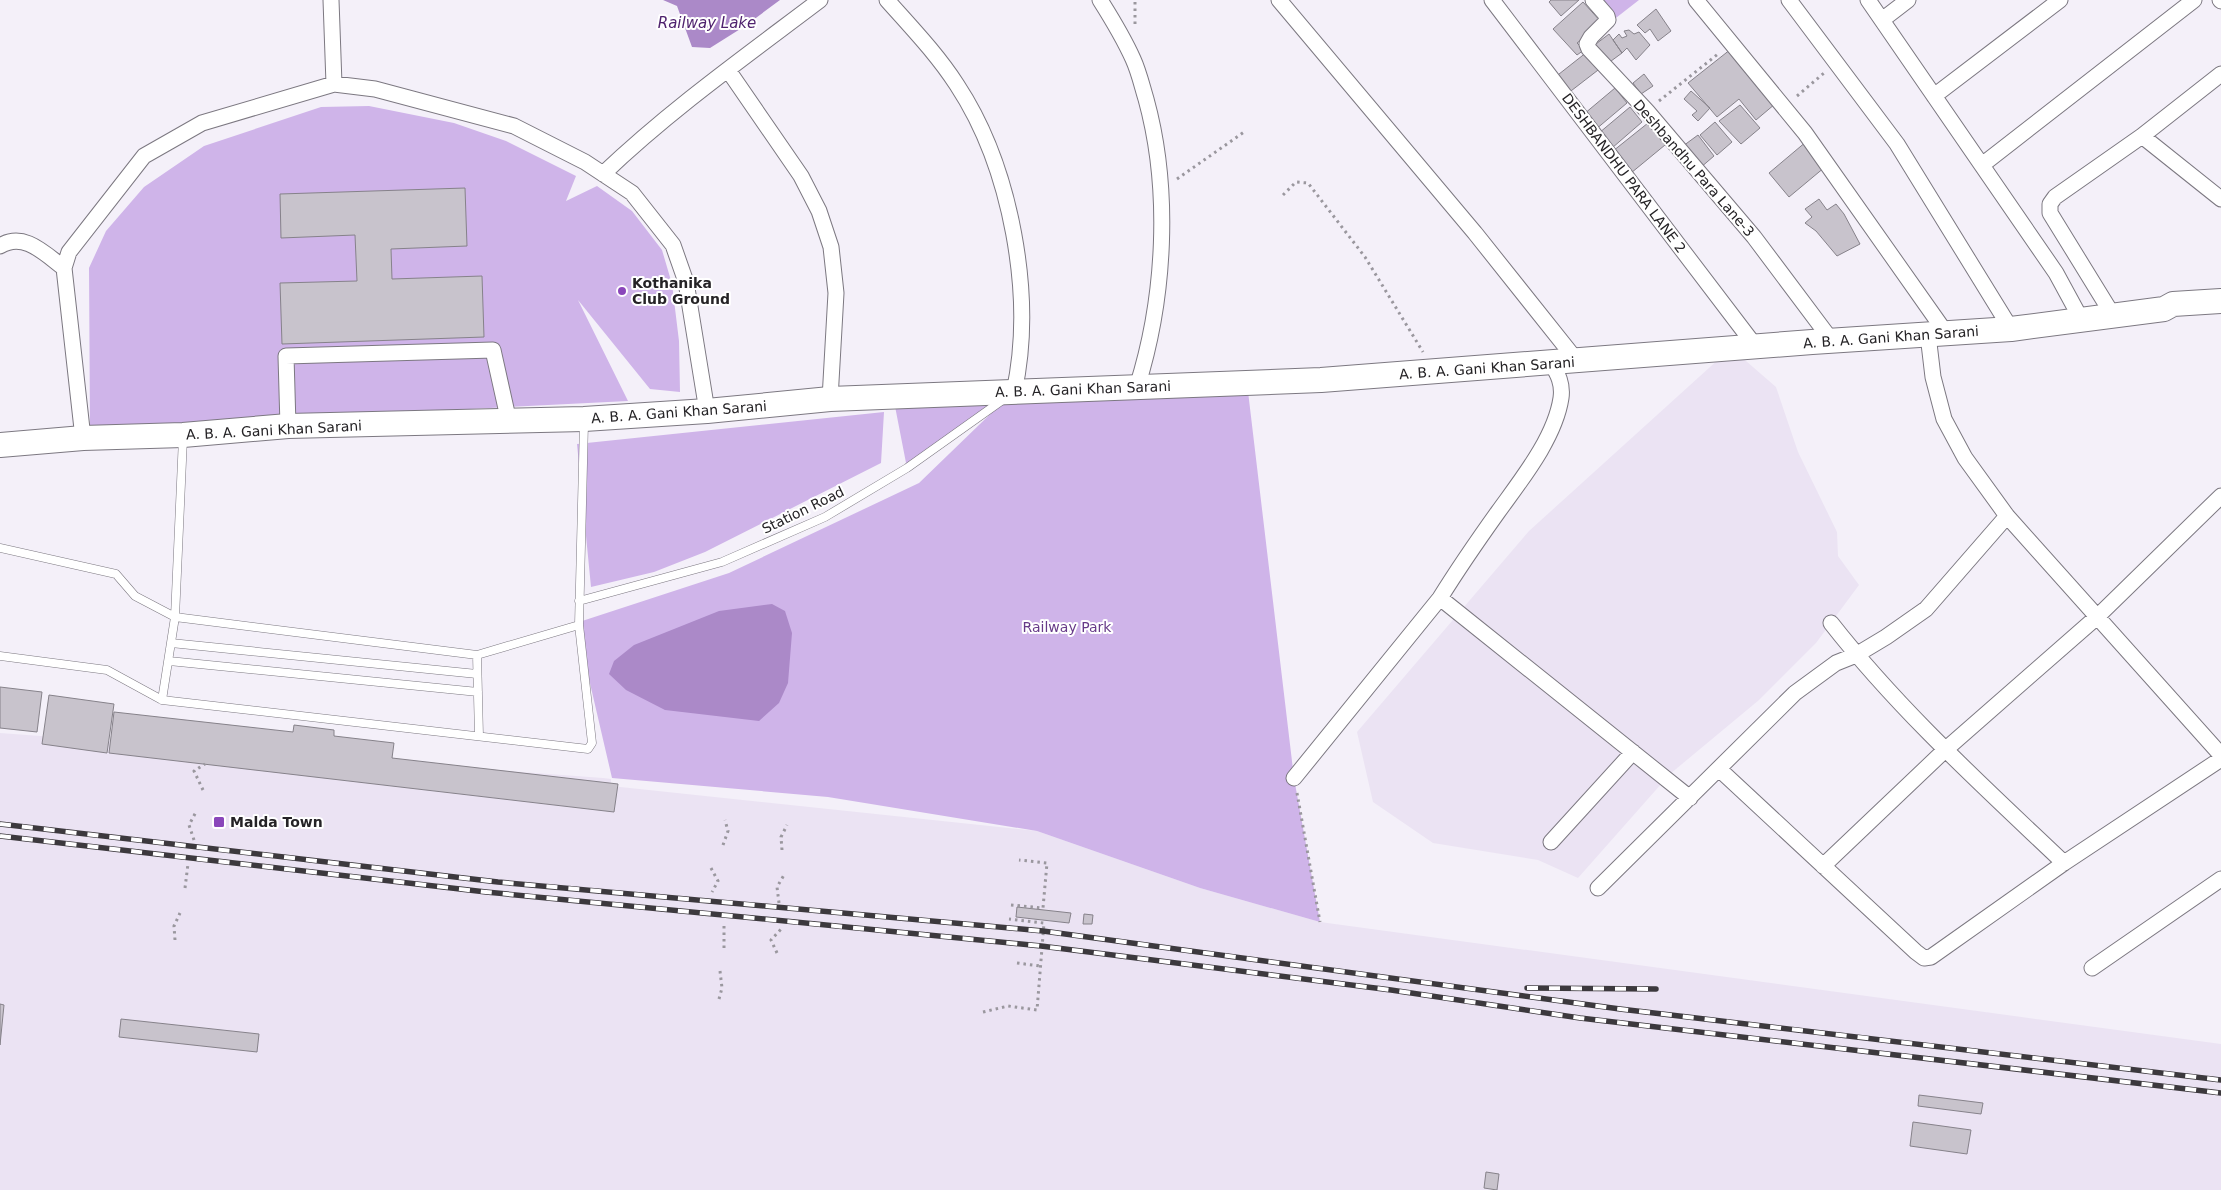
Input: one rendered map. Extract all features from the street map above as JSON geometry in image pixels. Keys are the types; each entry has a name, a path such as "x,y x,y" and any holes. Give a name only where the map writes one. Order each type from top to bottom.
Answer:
{"main road":[{"name":"A. B. A. Gani Khan Sarani","path":"0,445 83,438 183,435 288,426 584,419 707,411 830,399 1321,380 2011,329 2164,309 2173,304 2221,300"},
{"name":"A. B. A. Gani Khan Sarani","path":"2164,309 2172,314 2221,312"}],"street":[{"path":"331,0 334,84"},
{"path":"603,174 628,150 820,0"},
{"path":"887,0 957,84 978,124 995,164 1010,213 1021,293 1019,368 1014,392"},
{"path":"1100,0 1134,60 1155,133 1162,190 1158,296 1147,355 1137,387"},
{"path":"1279,0 1475,233 1577,361"},
{"name":"DESHBANDHU PARA LANE 2","path":"1492,0 1756,347"},
{"name":"Deshbandhu Para Lane-3","path":"1593,0 1607,16 1608,20 1591,37 1587,44 1589,49 1646,111 1754,237 1832,341"},
{"path":"1696,0 1783,108 1806,133 1937,334 1933,377 1944,418 1965,458 2007,516 2098,616 2221,757 2064,863 1930,958 1924,958 1916,952 1719,769"},
{"path":"1789,0 1897,144 2011,329"},
{"path":"1868,0 2056,273 2081,319"},
{"path":"1882,20 1908,0"},
{"path":"1934,96 2060,0"},
{"path":"1982,164 2194,0"},
{"path":"728,70 801,176 819,211 831,247 836,293 830,399"},
{"path":"2114,316 2050,213 2050,204 2055,197 2142,136 2221,74"},
{"path":"83,438 64,268 69,252 144,156 202,123 334,84 375,89 514,126 585,162 632,192 674,245 686,282 707,411"},
{"path":"2142,136 2221,199"},
{"path":"0,246 17,240 28,243 64,268"},
{"path":"288,426 286,356 493,350 509,422"},
{"path":"1294,778 1440,598 1460,566 1529,469 1553,426 1561,398 1560,378 1551,362"},
{"path":"1822,866 1945,750 2098,616 2221,496"},
{"path":"1598,888 1795,693 1836,663 1856,655 1886,637 1926,609 2007,516"},
{"path":"1440,598 1690,798"},
{"path":"1831,623 1856,655 1945,750 2064,863"},
{"path":"1551,842 1633,752"},
{"path":"2092,968 2221,879"}],"lane":[{"name":"Station Road","path":"580,601 722,562 825,517 907,468 1014,392"},
{"path":"0,656 107,670 162,700 588,749 592,743 579,625 584,419"},
{"path":"162,700 175,617 183,435"},
{"path":"0,548 116,574 135,596 175,617 477,655 579,625"},
{"path":"171,643 478,674"},
{"path":"477,655 479,736"},
{"path":"168,661 478,692"}],"path":[{"path":"1646,111 1731,43"},
{"path":"1783,108 1837,62"},
{"path":"1162,190 1244,132"},
{"path":"1283,195 1296,182 1308,182 1365,257 1387,290 1435,372"},
{"path":"203,790 194,771 205,764"},
{"path":"1294,778 1320,922"},
{"path":"194,840 189,825 196,812"},
{"path":"722,845 728,831 725,820"},
{"path":"782,850 781,837 787,825"},
{"path":"1011,905 1043,908 1047,863 1019,860"},
{"path":"186,888 188,864"},
{"path":"711,868 718,881 712,892"},
{"path":"779,903 777,887 784,874"},
{"path":"175,940 174,926 180,912"},
{"path":"983,1012 1008,1006 1037,1010 1044,923 1010,919"},
{"path":"724,922 724,948"},
{"path":"777,953 771,940 783,927"},
{"path":"1017,963 1040,966"},
{"path":"719,999 722,988 720,971"}],"shaded area":[{"path":"1731,348 1776,387 1798,452 1837,532 1838,556 1859,585 1816,643 1759,700 1670,774 1578,878 1538,860 1433,843 1373,802 1357,732 1529,531"},
{"path":"0,733 603,778 611,779 611,786 1037,831 1200,888 1320,922 2221,1044 2221,1190 0,1190"}],"green space":[{"path":"1593,0 1639,0 1612,21"},
{"path":"369,106 454,123 506,141 576,176 566,201 597,186 632,211 662,250 672,284 679,341 680,392 650,389 578,300 628,401 90,428 89,268 106,231 144,187 204,146 321,107"},
{"name":"Railway Park","path":"1247,383 1294,778 1320,922 1200,888 1037,831 828,797 612,778 576,623 729,573 919,483 1010,395 907,468 893,396"},
{"path":"884,412 881,463 705,552 654,572 591,587 577,444"}],"water":[{"name":"Railway Lake","path":"663,0 780,0 745,26 710,48 692,47 677,6"},
{"path":"772,604 785,611 792,633 788,683 779,703 759,721 665,710 626,690 609,674 614,661 634,645 719,611"}],"building":[{"path":"1551,0 1579,0 1561,16 1549,2"},
{"path":"1583,2 1602,23 1577,43 1584,50 1577,55 1553,29"},
{"path":"1656,9 1671,31 1658,41 1650,29 1645,33 1637,25"},
{"path":"1629,30 1634,34 1639,32 1650,45 1636,60 1627,48 1622,53 1613,40 1619,34 1622,38 1627,36 1624,31"},
{"path":"1609,34 1622,53 1607,64 1592,47"},
{"path":"1731,49 1775,104 1756,120 1739,99 1717,117 1688,83"},
{"path":"1587,52 1602,67 1567,94 1554,78"},
{"path":"1644,74 1653,86 1641,94 1633,83"},
{"path":"1615,88 1627,103 1595,130 1584,114"},
{"path":"1691,91 1710,108 1698,121 1692,115 1697,111 1684,99"},
{"path":"1740,105 1760,128 1741,144 1719,121"},
{"path":"1630,107 1642,122 1612,148 1599,133"},
{"path":"1715,122 1732,142 1717,155 1700,135"},
{"path":"1648,123 1665,145 1631,173 1613,151"},
{"path":"1698,135 1714,156 1700,168 1683,146"},
{"path":"1807,141 1825,167 1789,197 1769,173"},
{"path":"465,188 467,246 391,249 392,279 482,276 484,337 282,344 280,283 357,281 355,235 281,238 280,194"},
{"path":"1819,199 1827,210 1836,204 1844,214 1860,244 1837,256 1816,231 1805,223 1812,217 1805,209"},
{"path":"0,687 42,692 37,732 0,728"},
{"path":"49,695 114,704 107,753 42,744"},
{"name":"Malda Town","path":"114,712 293,732 294,725 334,730 334,736 394,743 392,758 618,784 614,812 109,753"},
{"path":"1017,907 1071,913 1069,923 1016,917"},
{"path":"1084,914 1093,915 1092,924 1083,924"},
{"path":"0,1004 4,1005 0,1045"},
{"path":"121,1019 259,1034 257,1052 119,1037"},
{"path":"1919,1095 1983,1103 1981,1114 1918,1106"},
{"path":"1913,1122 1971,1130 1967,1154 1910,1146"},
{"path":"1486,1172 1499,1174 1497,1190 1484,1188"}],"railway":[{"path":"0,824 498,882 1043,931 1620,1009 2221,1080"},
{"path":"0,836 486,892 1041,946 1391,990 1580,1018 2221,1093"},
{"path":"1527,988 1656,989"}],"place":[{"name":"Kothanika Club Ground","path":"622,291"},
{"name":"Malda Town","path":"219,822"}]}
